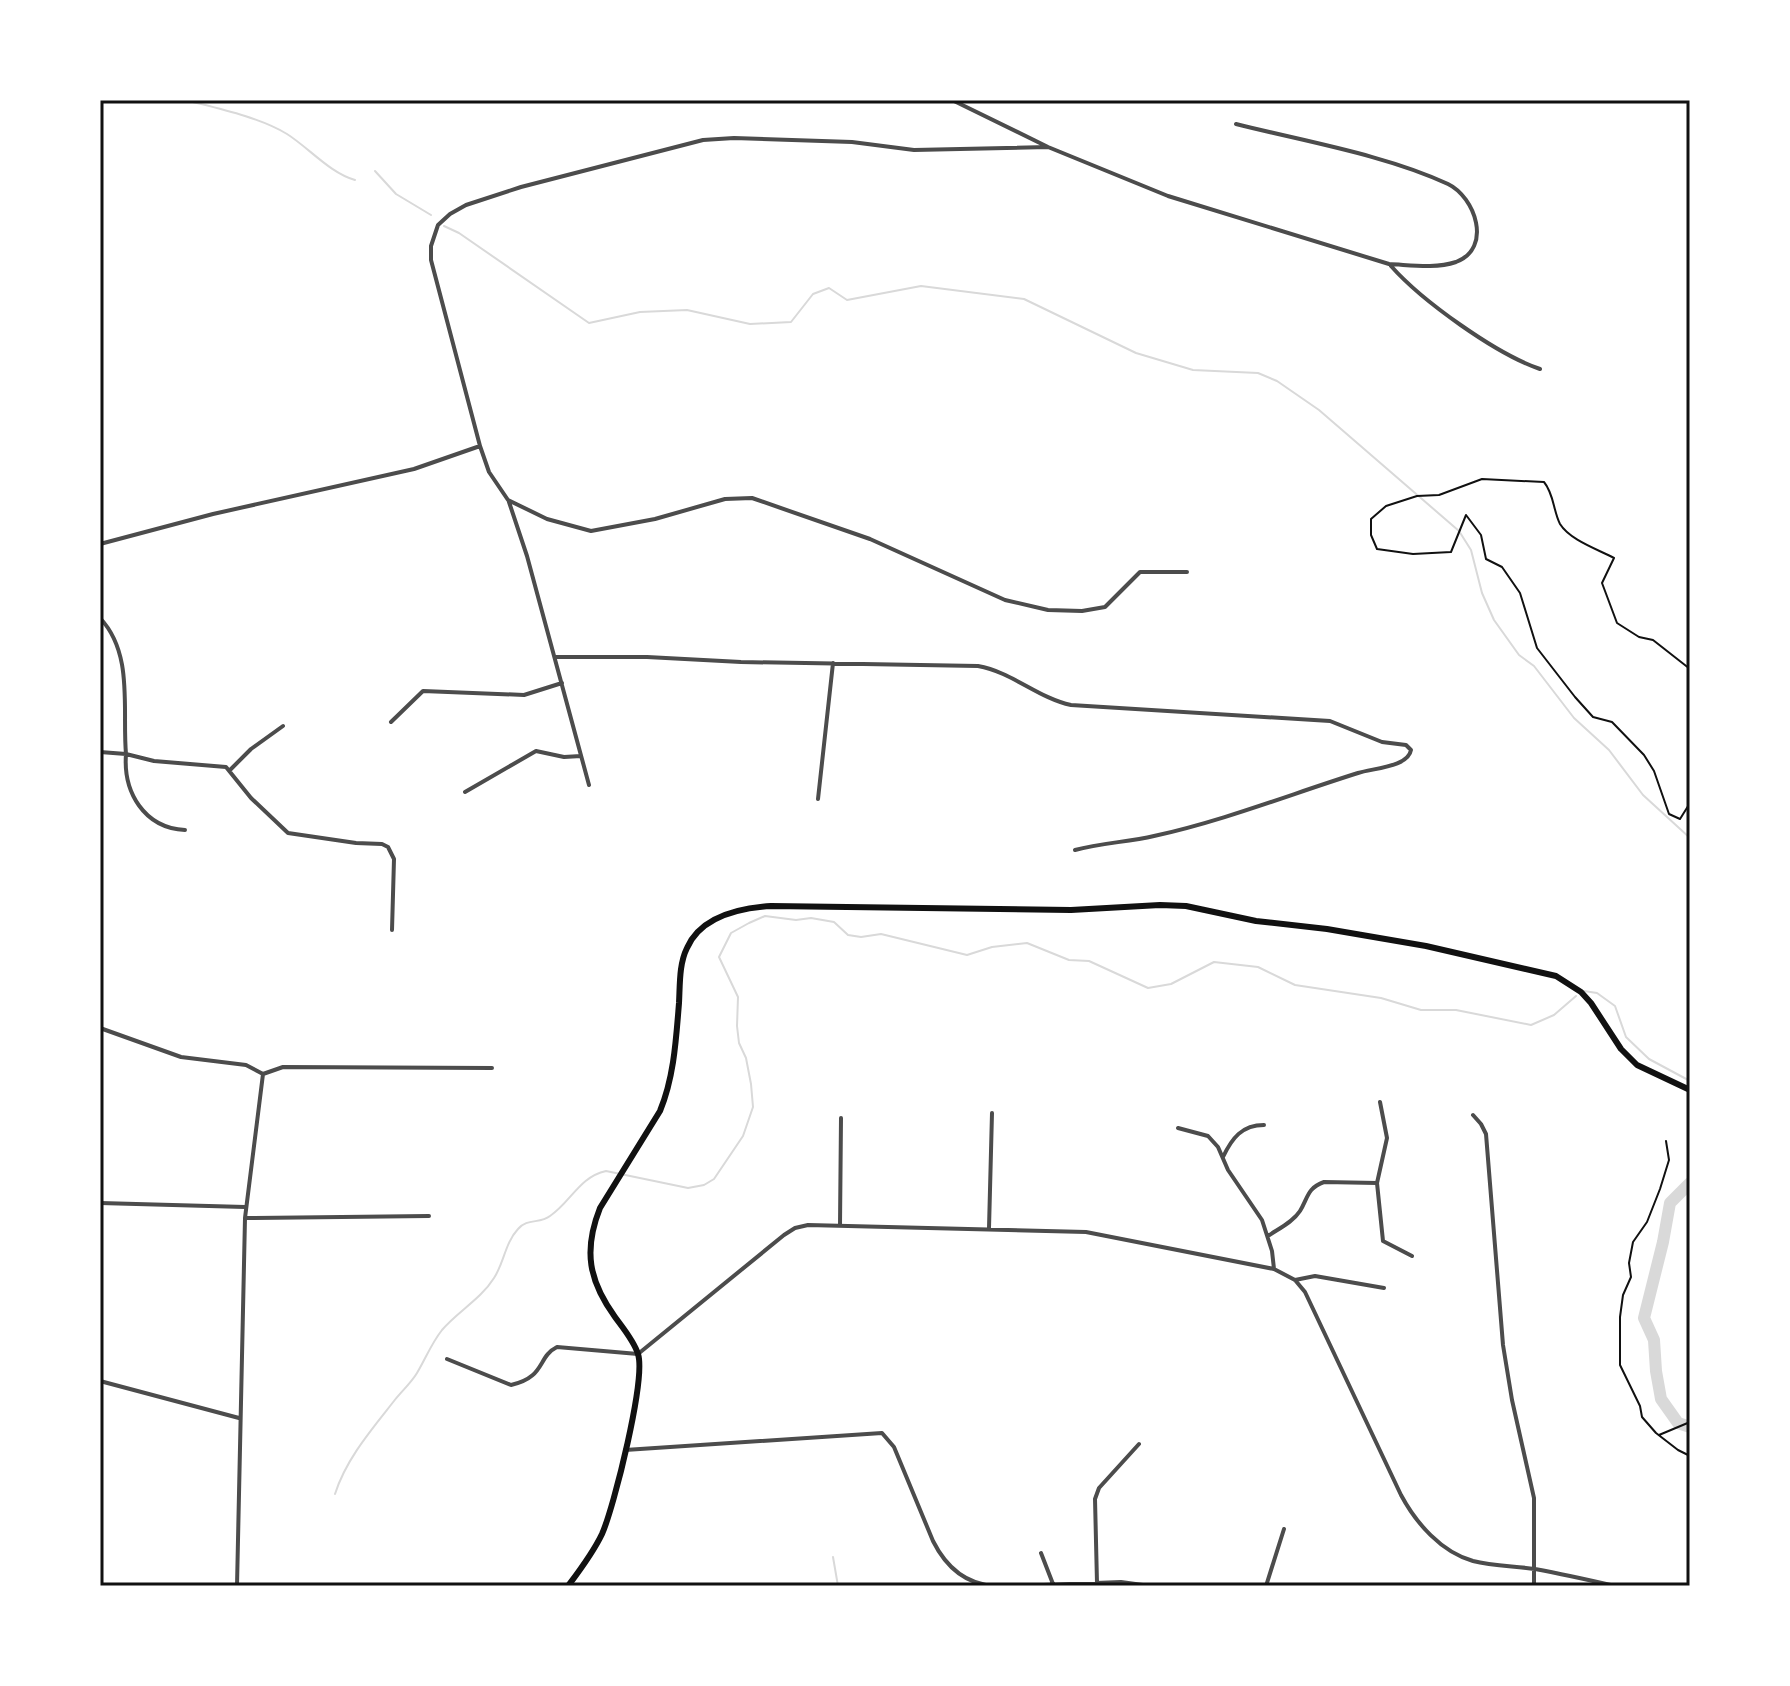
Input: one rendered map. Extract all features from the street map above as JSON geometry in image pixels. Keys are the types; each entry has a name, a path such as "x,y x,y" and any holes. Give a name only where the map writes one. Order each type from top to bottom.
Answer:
{"main road":[{"path":"568,1586 600,1538 625,1450 638,1382 638,1354 601,1298 593,1279 590,1263 596,1218 666,1097 677,1030 682,960 687,948 701,930 723,916 747,908 771,906 1055,910 1186,906 1256,921 1327,929 1426,946 1541,972 1569,983 1591,1003 1621,1049 1637,1065 1690,1090"}],"street":[{"path":"952,100 1048,147 1168,196 1389,264 1456,262 1465,257 1475,243 1476,222 1464,195 1452,186 1371,158 1236,124"},
{"path":"589,785 523,544 508,500 489,472 480,446 431,260 431,246 438,225 466,205 521,187 703,140 734,138 852,142 914,150 1048,147"},
{"path":"1389,264 1422,295 1500,352 1540,369"},
{"path":"100,544 213,514 414,469 480,446"},
{"path":"508,500 547,519 591,531 655,519 725,499 752,498 870,539 1005,600 1048,610 1082,611 1105,607 1140,572 1187,572"},
{"path":"100,618 110,630 123,667 127,785 149,817 172,829 185,830"},
{"path":"555,657 978,666 1071,705 1330,721 1382,742 1406,745 1411,750 1404,761 1230,814 1155,836 1075,850"},
{"path":"818,799 833,663"},
{"path":"391,722 423,691 524,695 562,683"},
{"path":"230,770 251,749 283,726"},
{"path":"465,792 536,751 564,757 581,756"},
{"path":"100,752 230,770 242,789 288,833 388,847 394,859 392,930"},
{"path":"100,1028 181,1057 246,1065 263,1074 283,1067 492,1068"},
{"path":"237,1586 245,1207 263,1074"},
{"path":"1380,1102 1387,1138 1377,1183 1383,1241 1412,1256"},
{"path":"989,1228 992,1113"},
{"path":"1473,1115 1481,1124 1487,1143 1503,1345 1534,1498 1534,1586"},
{"path":"840,1225 841,1118"},
{"path":"1223,1157 1245,1127 1264,1125"},
{"path":"1178,1128 1208,1136 1223,1157 1228,1170 1254,1206 1268,1236 1274,1269"},
{"path":"1268,1236 1299,1212 1307,1194 1317,1184 1377,1183"},
{"path":"100,1203 245,1207"},
{"path":"245,1218 429,1216"},
{"path":"447,1359 511,1385 536,1373 549,1351 557,1347 638,1354 795,1228 808,1225 989,1228 1086,1232 1118,1237 1274,1269 1295,1280 1320,1321 1410,1512 1429,1533 1461,1556 1475,1561 1534,1569 1615,1586"},
{"path":"1295,1280 1315,1276 1384,1288"},
{"path":"100,1381 239,1418"},
{"path":"625,1450 882,1433 894,1447 941,1555 969,1580 994,1586"},
{"path":"1097,1583 1095,1499 1099,1488 1139,1444"},
{"path":"1266,1586 1284,1529"},
{"path":"1041,1553 1053,1584"},
{"path":"1018,1586 1135,1583 1150,1586"}],"path":[{"path":"1690,669 1653,640 1639,637 1617,623 1602,583 1614,558 1575,538 1561,525 1549,488 1544,482 1482,479 1439,495 1417,496 1386,506 1371,519 1371,535 1377,549 1413,554 1451,552 1466,515 1481,535 1486,559 1502,567 1520,593 1537,648 1593,717 1612,722 1644,755 1654,771 1669,814 1680,819 1690,803"},
{"path":"1666,1141 1669,1160 1660,1189 1647,1222 1633,1242 1629,1263 1631,1277 1623,1295 1620,1365 1640,1406 1642,1417 1659,1435 1690,1456"},
{"path":"1659,1435 1690,1422"}],"waterway":[{"path":"185,100 276,128 337,172 355,180"},
{"path":"375,171 396,194 431,215"},
{"path":"444,226 459,233 589,323 640,312 687,310 750,324 791,322 813,294 829,288 847,300 921,286 1024,299 1136,353 1193,370 1258,373 1277,381 1319,410 1459,531 1471,550 1482,593 1494,620 1519,655 1534,666 1574,718 1609,750 1643,795 1690,838"},
{"path":"335,1494 353,1457 377,1422 415,1377 442,1330 494,1278 510,1240 522,1226 550,1216 582,1184 606,1171 688,1188 714,1179 743,1136 753,1107 746,1058 739,1043 738,997 719,957 731,933 765,916 834,922 848,935 881,934 967,955 992,947 1027,943 1069,960 1089,961 1148,988 1171,984 1214,962 1258,967 1295,985 1381,998 1421,1010 1456,1010 1531,1025 1554,1015 1576,996"},
{"path":"1584,991 1597,993 1615,1006 1626,1037 1649,1059 1690,1081"},
{"path":"1690,1183 1670,1203 1644,1318 1654,1340 1661,1399 1678,1423 1690,1427"},
{"path":"833,1557 838,1586"}]}
